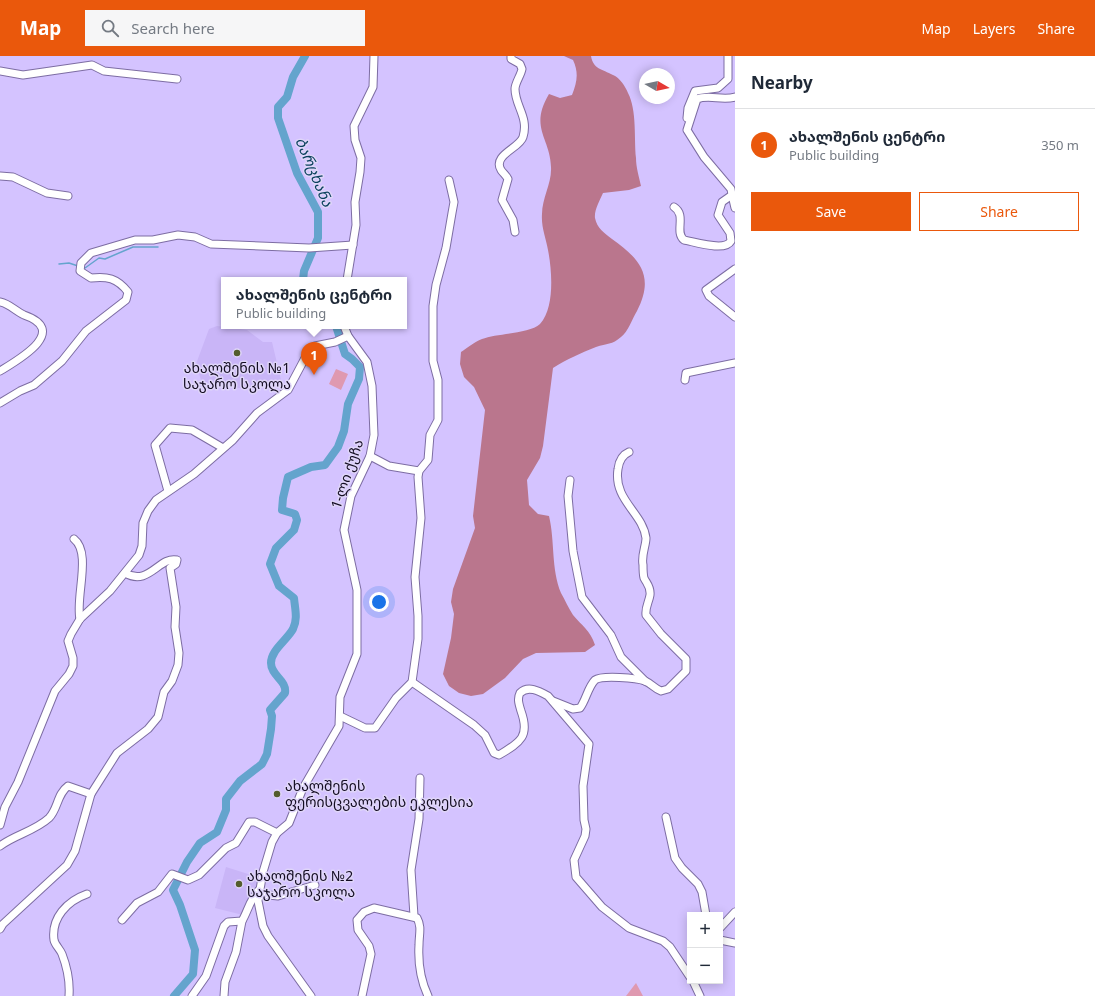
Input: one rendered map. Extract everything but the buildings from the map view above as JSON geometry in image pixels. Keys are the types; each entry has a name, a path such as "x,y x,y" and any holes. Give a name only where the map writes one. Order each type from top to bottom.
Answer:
{"street":[{"path":"348,277 356,225 355,202 361,158 355,140 354,126 373,87 374,56"},
{"path":"510,56 511,59 520,64 522,69 515,89 524,115 524,134 521,143 506,153 499,165 508,179 502,200 513,220 515,232"},
{"path":"728,56 728,79 718,88 695,91 688,108 687,130 704,157 731,189 735,208"},
{"path":"0,71 22,75 92,65 104,70 126,74 154,75 177,79"},
{"path":"687,130 697,99 704,96 726,99 735,98"},
{"path":"0,176 13,177 47,193 68,196"},
{"path":"340,716 365,728 375,728 396,698 412,682 418,639 415,577 421,518 418,486 419,471 428,460 430,435 438,420 438,380 433,361 433,306 436,285 446,248 454,202 449,180"},
{"path":"674,207 679,210 681,216 681,238 698,243 726,247 732,241 732,238 718,215 722,202 732,194"},
{"path":"0,403 20,391 34,385 62,361 86,331 126,300 128,292 120,283 111,277 103,276 90,278 80,272 81,263 91,253 135,240 154,240 178,235 195,237 211,244 309,248 353,245"},
{"path":"735,269 706,290 709,296 735,317"},
{"path":"0,302 8,304 24,314 31,316 40,324 42,331 36,347 30,353 0,370"},
{"name":"1-ლი ქუჩა","path":"259,892 272,842 277,833 289,822 303,788 339,726 340,697 358,654 359,635 356,616 357,590 344,530 352,496 370,456 374,435 372,386 367,362 347,337 345,329"},
{"path":"0,824 5,807 18,782 55,691 69,674 72,666 73,658 68,641 80,619 125,573 139,555 142,546 143,523 148,511 156,500 168,490 194,474 258,413 288,390 307,355 315,346 338,341 347,337"},
{"path":"685,380 686,373 735,363"},
{"path":"168,490 155,445 170,428 192,430 222,448"},
{"path":"570,480 568,496 573,551 582,597 611,635 621,657 645,681 662,691 668,689 686,671 686,659 661,634 646,615 647,602 650,596 650,586 644,577 642,563 646,539 640,521 627,503 619,488 617,474 621,459 630,452"},
{"path":"370,456 389,466 419,471"},
{"path":"74,539 77,542 82,561 78,609 80,619"},
{"path":"0,929 3,924 68,865 75,851 91,794 117,753 148,729 158,717 164,692 178,666 179,653 175,627 176,607 170,568 176,564 177,560 171,560 139,578 133,578 125,573"},
{"path":"551,700 573,709 580,708 589,689 596,680 606,677 645,681"},
{"path":"412,682 474,725 485,735 494,753 499,755 510,749 525,733 525,721 519,704 520,692 529,688 540,691 551,700 589,744 583,786 584,820 586,828 585,836 574,860 576,877 602,907 629,928 663,941 670,947 687,972"},
{"path":"414,916 411,870 419,818 420,778"},
{"path":"0,846 5,842 24,834 49,818 63,790 68,786 91,794"},
{"path":"666,817 675,858 682,868 698,884 702,892 705,912"},
{"path":"122,920 137,904 158,892 172,874 188,880 199,875 226,848 236,843 250,822 255,822 277,833"},
{"path":"224,996 225,982 236,952 242,921 247,912 252,896 259,892 278,896 315,885"},
{"path":"259,892 259,911 268,936 311,996"},
{"path":"69,996 70,983 62,952 54,942 54,932 62,909 74,898 87,894"},
{"path":"362,996 371,954 369,946 358,930 357,920 364,912 374,908 414,916 421,924 419,964 423,985 428,996"},
{"path":"723,925 735,912"},
{"path":"192,996 206,976 224,926 228,922 242,921"},
{"path":"723,941 735,944"},
{"path":"694,984 700,996"}],"shaded area":[{"path":"564,56 591,56 596,66 616,76 625,88 633,108 636,161 641,186 629,190 603,193 595,212 595,218 597,225 601,230 622,246 637,261 642,269 645,288 642,299 628,329 618,340 579,354 553,368 543,446 540,458 527,480 529,505 538,514 549,516 554,565 561,593 573,615 588,632 595,645 585,652 536,653 523,659 505,678 483,694 471,696 459,693 449,686 443,674 451,638 454,614 451,602 453,589 475,528 473,516 485,410 474,387 464,377 460,364 461,352 473,343 488,337 528,330 540,324 545,317 550,299 551,268 543,228 542,208 550,179 551,167 550,157 542,132 541,116 543,106 549,94 560,98 572,95 577,73 573,60"},
{"name":"ახალშენის №1 საჯარო სკოლა","path":"217,326 221,327 221,329 247,330 263,342 272,342 281,380 251,389 216,386 201,380 196,364 209,329"},
{"path":"336,369 348,374 341,390 329,384"},
{"name":"ახალშენის №2 საჯარო სკოლა","path":"226,867 258,877 255,891 249,896 243,915 215,908"},
{"path":"636,983 643,996 626,996"}],"waterway":[{"name":"ბარცხანა","path":"303,277 304,271 318,238 318,212 297,173 278,118 278,107 287,97 293,77 305,56"},
{"path":"83,267 85,268 99,258 105,259 133,247 158,247"},
{"path":"59,264 69,263 78,266"},
{"name":"ბარცხანა","path":"174,996 193,974 195,950 180,905 173,890 187,862 200,843 217,832 226,810 226,799 240,781 262,764 267,754 271,729 272,716 270,710 285,693 284,685 273,671 271,663 276,649 295,625 296,618 294,598 279,586 270,564 276,548 294,530 297,520 295,514 282,510 288,477 311,467 325,465 338,447 344,431 348,404 359,379 360,367 345,354 337,329"}],"place":[{"name":"ახალშენის №1 საჯარო სკოლა","path":"237,353"},
{"name":"ახალშენის ცენტრი","path":"314,375"},
{"name":"ახალშენის ფერისცვალების ეკლესია","path":"277,794"},
{"name":"ახალშენის №2 საჯარო სკოლა","path":"239,884"}]}
